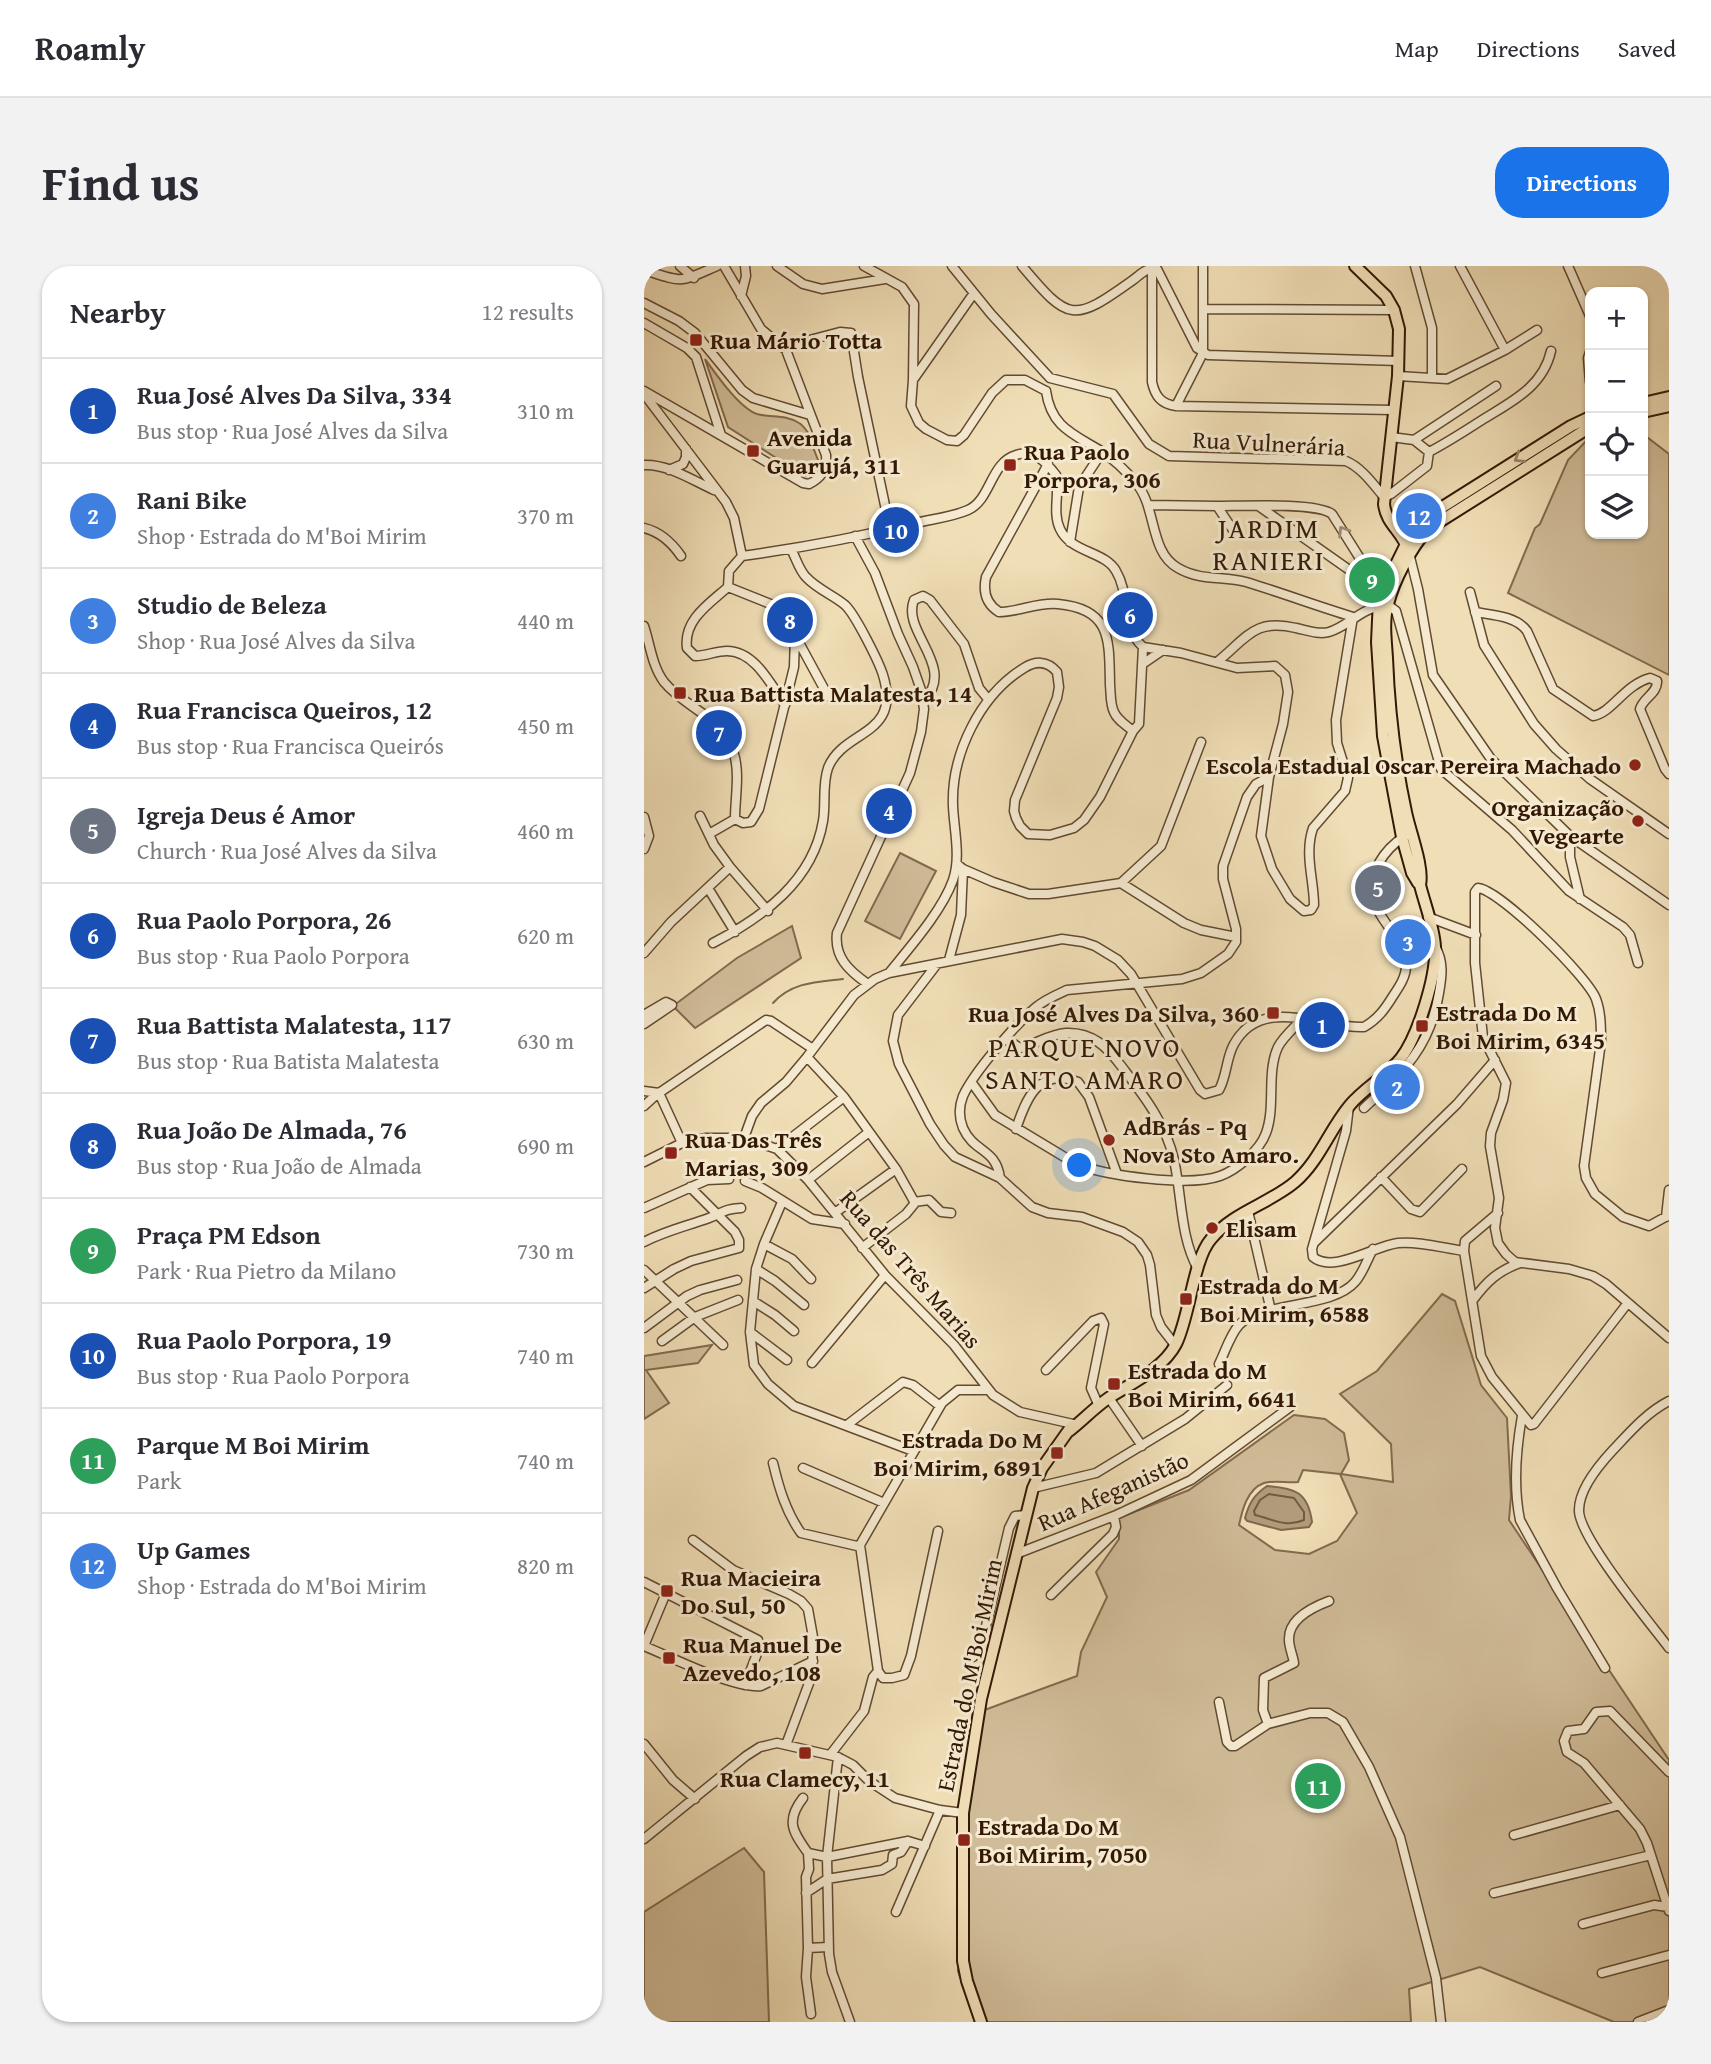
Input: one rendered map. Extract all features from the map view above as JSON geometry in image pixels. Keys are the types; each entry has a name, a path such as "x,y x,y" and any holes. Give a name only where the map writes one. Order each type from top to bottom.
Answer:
{"main road":[{"path":"1355,266 1386,296 1394,310 1399,329 1398,376 1385,511 1388,521 1406,544 1410,557"},
{"path":"1648,402 1669,397"},
{"path":"1648,411 1669,406"},
{"name":"Estrada do M'Boi Mirim","path":"981,2022 963,1961 963,1813 983,1687 1032,1488 1042,1468 1071,1427 1144,1375 1166,1357 1175,1345 1198,1269 1210,1240 1228,1223 1293,1184 1308,1170 1349,1106 1389,1076 1410,1044 1420,1020 1435,946 1421,881 1406,835 1393,741 1382,593 1406,544 1437,510 1585,420"},
{"name":"Estrada do M'Boi Mirim","path":"1382,605 1428,529 1585,430"}],"street":[{"path":"680,266 694,278"},
{"path":"644,270 676,280 694,278 717,266"},
{"path":"644,392 803,483 816,481 825,468 826,455 783,347 761,329 724,266"},
{"path":"741,296 746,276 745,266"},
{"path":"777,266 803,284 822,289 885,279"},
{"path":"864,266 906,290 914,304 913,380 910,402 914,415 926,429 952,441 964,435 992,393 1006,380 1025,380 1046,391"},
{"path":"952,266 1050,379 1046,391 1058,424 1102,452 1142,490 1162,549 1175,566 1191,575 1244,582 1353,617"},
{"path":"1022,266 1052,302 1076,311 1094,307 1146,270 1152,267 1158,269 1197,348 1212,356 1399,361"},
{"path":"1176,405 1203,353 1203,266"},
{"path":"1415,266 1432,328 1432,378"},
{"path":"1460,266 1505,350"},
{"path":"1568,266 1585,305"},
{"path":"1668,266 1669,275"},
{"path":"1152,267 1152,382 1158,398 1169,405 1393,410"},
{"path":"913,380 974,293"},
{"path":"644,303 679,321 695,333 742,390 753,398 810,415"},
{"path":"1203,309 1394,310"},
{"path":"644,323 687,348 696,357 721,435"},
{"path":"1398,376 1447,379 1505,350 1537,330"},
{"path":"783,347 840,332 851,333 890,529"},
{"path":"1385,491 1391,494 1427,466 1430,452 1524,394 1544,370 1551,351"},
{"path":"912,354 929,358"},
{"name":"Rua Vulnerária","path":"1050,379 1113,394 1149,444 1169,456 1343,461 1354,465 1385,491"},
{"path":"1414,440 1496,386"},
{"path":"644,392 726,502 734,518 742,556"},
{"path":"656,410 663,402"},
{"path":"1391,437 1414,440 1430,452"},
{"path":"669,470 683,464 686,449"},
{"path":"1070,542 1079,486 1102,452"},
{"path":"785,705 762,671 742,655 734,651 722,651 695,656 687,648 687,636 699,612 728,587 729,571 742,556 890,529 969,509 979,500 1004,462 1013,456 1030,454 1048,464 1057,478 1056,512 1064,536 1115,568 1120,579 1129,628 1143,647 1141,717 1100,797 1084,820 1074,828 1060,833 1034,836 1020,826 1014,811 1015,800 1057,698 1057,671 1048,664 1035,663 1009,678 988,699 965,743 956,780 953,803 962,899 957,933 949,960"},
{"path":"1048,464 986,577 986,596 999,612 1046,603 1076,608 1096,615 1107,640 1112,709 1118,719 1133,731"},
{"path":"644,465 669,470 717,491"},
{"path":"1148,505 1327,510 1366,568 1387,582"},
{"path":"1217,506 1234,533"},
{"path":"1260,507 1382,593"},
{"path":"644,528 660,535 674,546 681,556"},
{"path":"855,536 875,573 924,701 921,732 910,773 837,933 840,958 868,984"},
{"path":"713,943 768,911 784,896 807,862 817,841 823,821 828,768 845,748 877,723 886,702 883,675 856,617 808,579 791,549"},
{"path":"1410,557 1418,589 1429,662 1435,681 1491,759 1570,836 1669,905"},
{"path":"1360,578 1366,568"},
{"path":"728,587 773,605 785,617 828,696"},
{"path":"1471,592 1484,645 1534,724 1556,749 1590,779 1669,834"},
{"path":"924,701 933,689 933,666 912,607 914,600 923,596 930,600 964,644 979,688 988,699"},
{"path":"1220,661 1260,626 1282,624 1324,633 1382,605 1395,611 1441,769 1512,830 1547,869 1580,899 1602,911 1628,932 1638,963"},
{"path":"1475,612 1522,624 1553,689 1593,716 1605,712 1633,685 1650,678 1657,681 1656,688 1641,704 1640,709 1669,774"},
{"path":"1143,647 1220,661 1237,668 1275,666 1285,675 1289,692 1269,777 1261,836 1272,869 1290,899 1304,911 1311,910 1314,905 1310,836 1313,828 1348,784 1347,770 1335,733 1353,617"},
{"path":"644,626 662,679 711,718 730,744 737,768 735,819"},
{"path":"709,834 735,819 748,823 755,819 794,667 795,636"},
{"path":"1144,663 1163,650"},
{"path":"794,667 811,663"},
{"path":"960,866 1013,891 1029,894 1048,894 1121,883 1161,846 1201,742"},
{"path":"1000,1178 997,1163 973,1142 963,1128 960,1112 971,1083 1006,1038 1035,1008 1058,994 1067,990 1182,979 1201,973 1228,954 1236,937 1235,919 1223,879 1223,866 1247,797 1256,784 1269,777"},
{"path":"700,816 714,845 768,911"},
{"path":"644,817 649,836 644,849"},
{"path":"744,1138 752,1116 761,1103 786,1082 849,1001 868,984 889,973 1028,944 1070,939 1095,946 1118,960 1137,982 1200,1090 1205,1094 1219,1090 1234,1044 1251,1026 1283,1016 1364,1027 1377,1019 1405,976 1405,959 1375,904 1371,886 1375,869 1381,859 1406,835"},
{"path":"1570,836 1570,857 1580,899"},
{"path":"889,973 945,896 960,866"},
{"path":"644,953 671,922 730,867"},
{"path":"1121,883 1184,923 1201,930 1236,937"},
{"path":"708,888 735,932"},
{"path":"1669,1190 1667,1216 1649,1226 1623,1217 1595,1194 1586,1178 1584,1154 1601,1042 1599,1011 1593,992 1543,936 1481,888 1475,892 1475,963 1483,1037 1506,1083 1503,1100 1491,1132 1490,1146 1499,1198 1495,1228 1501,1248 1511,1260 1520,1263 1589,1274 1606,1284 1669,1338"},
{"path":"945,896 962,899"},
{"path":"1428,917 1475,935"},
{"path":"937,964 898,1015 893,1041 896,1055 920,1106 944,1145 961,1160 1000,1178 1037,1210 1082,1217 1123,1232 1138,1242 1150,1265 1156,1315 1161,1327 1175,1345"},
{"path":"644,1015 666,1002 672,1005 644,1024"},
{"path":"971,1083 995,1115 1076,1164 1117,1174 1178,1180 1203,1179 1221,1175 1248,1157 1265,1136 1276,1055 1282,1042 1303,1018"},
{"path":"644,1106 763,1021 771,1021 813,1049"},
{"path":"1006,1038 1020,1048 1066,1033 1083,1034 1099,1041 1132,1079 1162,1125 1171,1146 1189,1253 1198,1269"},
{"path":"807,1057 844,1097 896,1169 914,1202 914,1208 862,1248"},
{"path":"1313,1244 1457,1104 1494,1060"},
{"path":"1364,1108 1389,1076"},
{"path":"1016,1129 1027,1098 1038,1086 1063,1079 1078,1082 1089,1097 1117,1174"},
{"path":"644,1091 659,1093"},
{"path":"659,1093 682,1143"},
{"path":"777,1149 844,1097"},
{"path":"1349,1106 1346,1131 1313,1244 1313,1257 1325,1263 1346,1260 1373,1249 1401,1243 1464,1251"},
{"path":"808,1180 869,1132"},
{"name":"Rua das Três Marias","path":"644,1162 682,1143 705,1138 744,1138 777,1149 836,1212 886,1275 954,1345 988,1390 1020,1412 1071,1427"},
{"path":"836,1212 896,1169"},
{"path":"1381,1177 1411,1209 1420,1212 1462,1169"},
{"path":"644,1208 707,1180 729,1179"},
{"path":"745,1181 762,1188 812,1219 845,1223"},
{"path":"644,1288 691,1261 738,1249 737,1234 690,1187"},
{"path":"914,1202 929,1200 941,1212 951,1213"},
{"path":"782,1202 755,1269 750,1332 752,1361 760,1375 794,1406 913,1451"},
{"path":"644,1242 663,1232 723,1210 741,1208"},
{"path":"1248,1211 1271,1311"},
{"path":"1498,1213 1465,1241 1464,1251 1481,1356 1492,1377 1525,1419 1534,1424 1627,1304"},
{"path":"764,1244 792,1259 811,1279"},
{"path":"1219,1364 1241,1323 1271,1311 1327,1298 1343,1291 1356,1281 1373,1249"},
{"path":"1473,1300 1490,1278 1520,1263"},
{"path":"644,1269 723,1345"},
{"path":"755,1269 775,1281 804,1305"},
{"path":"812,1363 886,1275"},
{"path":"644,1328 678,1302 700,1290 737,1280"},
{"path":"662,1341 695,1317 738,1300"},
{"path":"753,1301 794,1331"},
{"path":"1046,1370 1093,1321 1101,1318 1104,1324 1091,1388 1142,1446"},
{"path":"750,1332 787,1360"},
{"path":"847,1425 903,1382 913,1385 940,1406"},
{"path":"1032,1488 1096,1473 1185,1419 1227,1385"},
{"path":"938,1531 911,1656 904,1675 883,1678 878,1671 860,1545 940,1406 958,1390 988,1390"},
{"path":"1669,1401 1639,1421 1603,1461 1583,1494 1578,1513 1588,1537 1669,1648"},
{"name":"Rua Afeganistão","path":"1016,1554 1114,1516 1200,1475 1290,1407"},
{"path":"1525,1419 1516,1463 1520,1520 1605,1668"},
{"path":"773,1463 779,1490 801,1532 846,1545 860,1545"},
{"path":"803,1468 884,1503"},
{"path":"973,1657 986,1626 1009,1528 1015,1516 1025,1515"},
{"path":"1051,1595 1114,1534 1114,1516"},
{"path":"692,1540 733,1570 800,1601 811,1617 811,1680 786,1745"},
{"path":"644,1582 758,1640 758,1651 745,1685"},
{"path":"666,1593 644,1646 745,1685 761,1686 813,1661"},
{"path":"1268,1724 1263,1710 1264,1678 1294,1663 1290,1632 1302,1614 1329,1601"},
{"path":"850,2022 832,1972 828,1947 827,1857 834,1756 864,1711 873,1677 878,1671"},
{"path":"1219,1702 1227,1742 1231,1746 1268,1724 1310,1713 1328,1713 1343,1722 1361,1751 1404,1848 1436,1978 1441,2022"},
{"path":"1668,1909 1640,1829 1584,1763 1567,1752 1564,1741 1567,1731 1584,1729 1596,1712 1610,1711 1669,1772"},
{"path":"644,1839 760,1747 777,1743 834,1756 853,1765 869,1781 895,1798 963,1813"},
{"path":"644,1744 673,1780 695,1799"},
{"path":"803,1798 794,1809 791,1820 796,1836 808,1853 807,1986 811,2014"},
{"path":"1514,1835 1620,1805"},
{"path":"896,1912 940,1810"},
{"path":"808,1853 827,1857 900,1845 908,1841 925,1846"},
{"path":"806,1893 827,1879 882,1870 892,1864 892,1855 901,1852 908,1841"},
{"path":"1494,1893 1651,1855"},
{"path":"1583,1924 1654,1905 1668,1909"},
{"path":"808,1948 828,1947"},
{"path":"1602,1973 1669,1955"},
{"path":"1638,2022 1669,2010"}],"shaded area":[{"path":"705,359 728,390 750,411 789,418 803,426 813,438 811,442 818,460 814,471 806,476 728,427"},
{"path":"1648,438 1669,454 1669,675 1508,593 1535,528 1540,524 1568,460 1585,442 1585,539 1648,539"},
{"path":"900,853 936,871 900,939 865,921"},
{"path":"792,926 801,958 695,1028 673,1006 737,958"},
{"path":"1442,1294 1455,1301 1481,1385 1507,1418 1511,1496 1509,1520 1669,1760 1669,2022 1614,2022 1480,1967 1409,1989 1411,2022 975,2022 958,1971 963,1813 979,1712 1077,1676 1081,1652 1107,1597 1096,1572 1119,1539 1119,1518 1189,1490 1294,1415 1325,1419 1344,1433 1349,1460 1341,1474 1393,1482 1391,1444 1340,1394 1377,1371","holes":["1303,1470 1340,1474 1357,1513 1337,1541 1309,1554 1275,1550 1239,1525 1249,1495 1258,1486 1272,1482 1298,1482"]},
{"path":"712,1345 698,1363 646,1370 669,1403 644,1419 644,1356"},
{"path":"744,1848 764,1872 769,2022 644,2022 644,1912"}],"water":[{"path":"1267,1486 1292,1490 1303,1498 1310,1512 1312,1522 1309,1527 1281,1530 1247,1521 1245,1518 1250,1504"}],"waterway":[{"path":"773,1003 797,987 843,979"}],"place":[{"name":"Rua Mário Totta","path":"696,340"},
{"name":"Avenida Guarujá, 311","path":"753,451"},
{"name":"Rua Paolo Porpora, 306","path":"1010,465"},
{"name":"Up Games","path":"1419,516"},
{"name":"Rua Paolo Porpora, 19","path":"896,530"},
{"name":"Praça PM Edson","path":"1372,580"},
{"name":"Rua Paolo Porpora, 26","path":"1130,615"},
{"name":"Rua João De Almada, 76","path":"790,620"},
{"name":"Rua Battista Malatesta, 14","path":"680,693"},
{"name":"Rua Battista Malatesta, 117","path":"719,733"},
{"name":"Escola Estadual Oscar Pereira Machado","path":"1635,765"},
{"name":"Rua Francisca Queiros, 12","path":"889,811"},
{"name":"Organização Vegearte","path":"1638,821"},
{"name":"Igreja Deus é Amor","path":"1378,888"},
{"name":"Studio de Beleza","path":"1408,942"},
{"name":"Rua José Alves Da Silva, 360","path":"1273,1013"},
{"name":"Rua José Alves Da Silva, 334","path":"1322,1025"},
{"name":"Estrada Do M Boi Mirim, 6345","path":"1422,1026"},
{"name":"Rani Bike","path":"1397,1087"},
{"name":"AdBrás - Pq Nova Sto Amaro.","path":"1109,1140"},
{"name":"Rua Das Três Marias, 309","path":"671,1153"},
{"name":"Elisam","path":"1212,1228"},
{"name":"Estrada do M Boi Mirim, 6588","path":"1186,1299"},
{"name":"Estrada do M Boi Mirim, 6641","path":"1114,1384"},
{"name":"Estrada Do M Boi Mirim, 6891","path":"1057,1453"},
{"name":"Rua Macieira Do Sul, 50","path":"667,1591"},
{"name":"Rua Manuel De Azevedo, 108","path":"669,1658"},
{"name":"Rua Clamecy, 11","path":"805,1753"},
{"name":"Parque M Boi Mirim","path":"1318,1786"},
{"name":"Estrada Do M Boi Mirim, 7050","path":"964,1840"}],"district":[{"name":"JARDIM RANIERI","path":"1269,543"},
{"name":"PARQUE NOVO SANTO AMARO","path":"1085,1062"}]}
